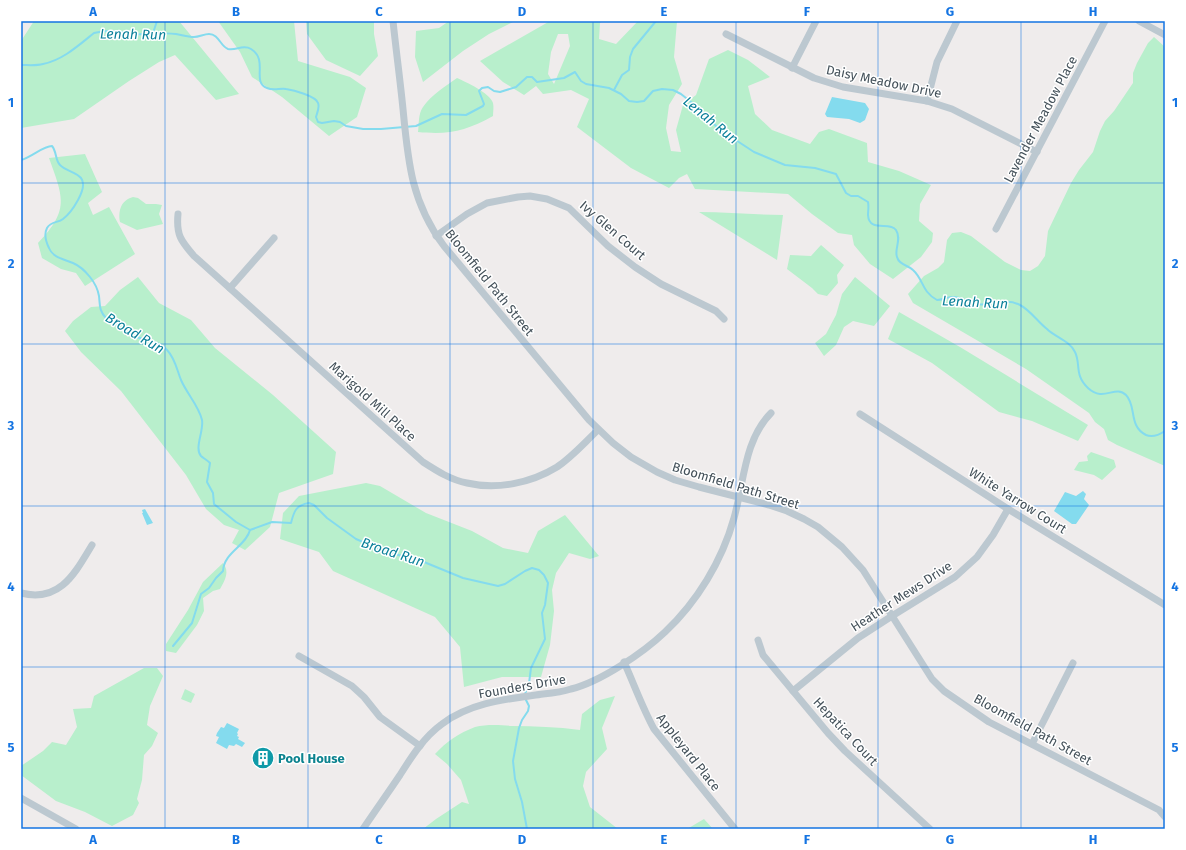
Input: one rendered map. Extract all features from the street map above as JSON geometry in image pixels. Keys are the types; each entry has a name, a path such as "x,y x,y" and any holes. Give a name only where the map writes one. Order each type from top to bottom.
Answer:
{"street":[{"name":"Bloomfield Path Street","path":"393,21 406,141 411,173 416,194 426,220 436,236 598,430 630,457 657,472 675,480 739,496 787,511 804,519 832,538 863,570 932,679 944,691 989,722 1159,810 1165,817"},
{"path":"792,68 816,21"},
{"path":"927,101 937,62 957,21"},
{"name":"Lavender Meadow Place","path":"996,229 1105,21"},
{"path":"1139,21 1165,35"},
{"name":"Daisy Meadow Drive","path":"726,34 814,78 843,87 927,101 960,112 1037,152"},
{"name":"Ivy Glen Court","path":"436,236 467,214 487,204 518,196 530,196 547,199 569,208 608,246 634,267 661,284 716,311 724,319"},
{"name":"Marigold Mill Place","path":"178,214 177,227 179,236 185,246 423,462 436,470 456,480 468,483 493,486 514,484 531,479 556,467 598,430"},
{"path":"230,288 274,238"},
{"name":"Founders Drive","path":"362,829 420,746 442,724 452,717 486,702 566,691 581,686 596,680 642,651 666,632 684,612 703,587 721,554 734,519 748,457 755,435 762,421 771,413"},
{"name":"White Yarrow Court","path":"860,414 1008,509 1165,606"},
{"name":"Heather Mews Drive","path":"793,691 858,638 955,577 977,557 993,535 1008,509"},
{"path":"21,593 33,595 44,594 53,591 66,583 76,571 92,545"},
{"name":"Hepatica Court","path":"758,640 763,655 828,733 845,751 930,829"},
{"path":"299,656 352,686 364,697 380,717 420,746"},
{"name":"Appleyard Place","path":"624,662 635,685 644,711 654,729 735,829"},
{"path":"1032,744 1073,663"},
{"path":"21,798 76,829"}],"green space":[{"path":"34,21 179,21 239,94 216,100 175,55 159,62 129,81 74,119 21,128 21,41"},
{"path":"218,21 294,21 298,61 350,77 366,88 357,117 329,136 282,97 252,77 240,52"},
{"path":"306,21 374,21 374,34 378,56 360,76 326,60 307,34"},
{"path":"449,21 515,21 489,34 463,51 423,82 415,57 416,31 439,28"},
{"path":"550,21 602,21 600,23 599,39 616,44 638,21 677,21 674,57 682,84 669,105 666,128 671,151 681,152 676,130 683,105 696,95 709,59 728,50 748,60 770,77 748,86 755,114 772,130 810,144 819,132 829,129 867,143 868,162 899,171 931,185 920,204 919,221 933,233 932,242 921,257 893,279 870,264 854,245 852,235 838,233 788,194 695,189 687,174 679,178 669,188 631,168 577,127 589,99 571,90 543,94 536,86 524,95 503,82 480,61","holes":["558,34 568,34 570,46 554,84 548,74 551,52"]},
{"path":"1154,37 1165,47 1165,466 1108,440 1104,429 1095,422 1089,413 1026,369 913,303 908,294 924,276 938,268 944,262 947,240 952,233 961,232 971,236 1005,262 1021,270 1030,271 1038,266 1045,256 1048,231 1071,183 1093,152 1105,121 1114,111 1133,83 1133,73 1137,63 1148,43"},
{"path":"457,78 477,88 491,99 493,103 493,116 457,131 439,133 418,132 419,116 423,107 434,95"},
{"path":"85,154 102,192 88,203 93,215 109,207 135,254 85,286 76,273 61,269 42,258 38,243 55,221 61,203 58,183 49,158"},
{"path":"129,198 138,198 146,204 162,205 159,214 163,224 137,230 120,222 121,206"},
{"path":"699,212 783,215 777,260"},
{"path":"821,245 844,265 837,275 838,283 827,296 818,294 787,269 790,255 811,256"},
{"path":"138,277 159,303 191,320 215,348 273,395 336,452 333,474 279,493 270,527 245,550 232,543 239,530 224,525 206,509 186,475 121,391 81,352 65,331 73,321 91,307 105,306 120,290"},
{"path":"855,277 890,306 874,326 853,321 844,327 836,345 824,356 815,343 826,334 836,315 842,294"},
{"path":"899,312 960,347 1088,425 1078,441 1032,421 999,412 932,363 888,339"},
{"path":"1091,452 1114,460 1116,467 1102,480 1094,475 1074,470 1079,462 1088,461 1087,456"},
{"path":"366,483 380,486 426,513 472,531 503,548 528,553 538,531 565,515 599,556 590,559 569,553 556,573 552,590 554,611 550,645 541,677 502,677 464,687 460,647 435,617 333,571 319,552 280,539 283,513 299,496"},
{"path":"223,563 226,570 225,579 220,589 213,591 203,598 204,611 197,625 176,653 166,651 166,644 188,610 203,582"},
{"path":"144,668 157,668 163,676 150,706 147,725 158,733 152,746 144,755 142,780 137,799 139,803 133,815 112,826 85,812 56,801 21,775 21,766 43,751 52,742 66,745 77,727 73,709 91,708 94,696"},
{"path":"185,689 195,694 191,703 181,699"},
{"path":"615,696 602,728 607,749 586,772 583,786 590,807 618,829 423,829 462,802 469,804 461,780 447,764 435,754 453,738 475,727 489,725 580,730 582,714 600,700"},
{"path":"704,819 713,829 687,829"}],"water":[{"path":"832,97 865,103 869,109 865,120 860,123 849,119 827,117 825,114"},
{"path":"1083,491 1086,494 1084,499 1089,505 1076,524 1072,524 1054,511 1065,492 1076,496"},
{"path":"145,509 153,523 147,525 142,513 142,510"},
{"path":"227,723 239,729 237,733 237,736 239,737 238,739 245,743 242,747 236,744 234,746 229,745 227,749 216,743 219,737 216,736 217,733 221,727 224,728"}],"waterway":[{"path":"153,33 157,21"},
{"path":"614,90 622,75 629,70 630,57 633,49 656,21"},
{"name":"Lenah Run","path":"21,65 40,65 50,62 64,56 94,33 105,31 134,34 171,33 190,37 198,37 207,34 215,36 228,49 242,47 251,49 259,59 260,81 262,85 272,89 286,89 294,91 316,100 319,106 316,117 318,122 322,123 334,121 340,122 346,126 363,129 416,126 442,114 466,115 483,106 484,104 479,91 482,88 488,87 494,91 500,92 516,87 527,77 532,77 537,82 564,78 575,72 581,81 586,84 609,88 621,94 629,101 637,102 644,101 653,91 662,89 673,90 681,94 696,106 719,129 754,152 785,165 815,168 836,174 846,193 851,196 858,196 868,202 868,215 872,224 889,226 896,230 898,233 896,254 898,260 911,268 917,274 925,289 932,297 937,300 958,297 980,305 1003,302 1020,305 1050,332 1073,348 1077,356 1079,374 1088,388 1099,394 1118,391 1122,392 1129,400 1135,421 1140,431 1151,436 1158,435 1165,431"},
{"name":"Broad Run","path":"21,160 49,146 52,146 55,151 57,161 60,165 81,178 83,188 74,206 63,219 50,224 46,230 46,241 48,246 53,254 78,266 90,277 97,289 101,310 106,318 134,336 161,345 172,357 181,380 202,420 202,429 198,449 201,456 210,463 207,482 213,493 214,504 236,522 250,530 272,522 291,523 296,509 301,505 309,503 314,505 327,518 356,539 384,551 424,562 463,578 498,586 505,584 532,568 539,570 544,575 548,583 545,605 542,613 545,639 531,668 529,683 525,694"},
{"path":"173,646 192,623 201,594 209,588 223,571 224,564 227,559 248,536 250,530"},
{"name":"Broad Run","path":"525,698 529,706 519,728 513,761 515,779 522,802 527,829"}],"place":[{"name":"Pool House","path":"263,758"}]}
